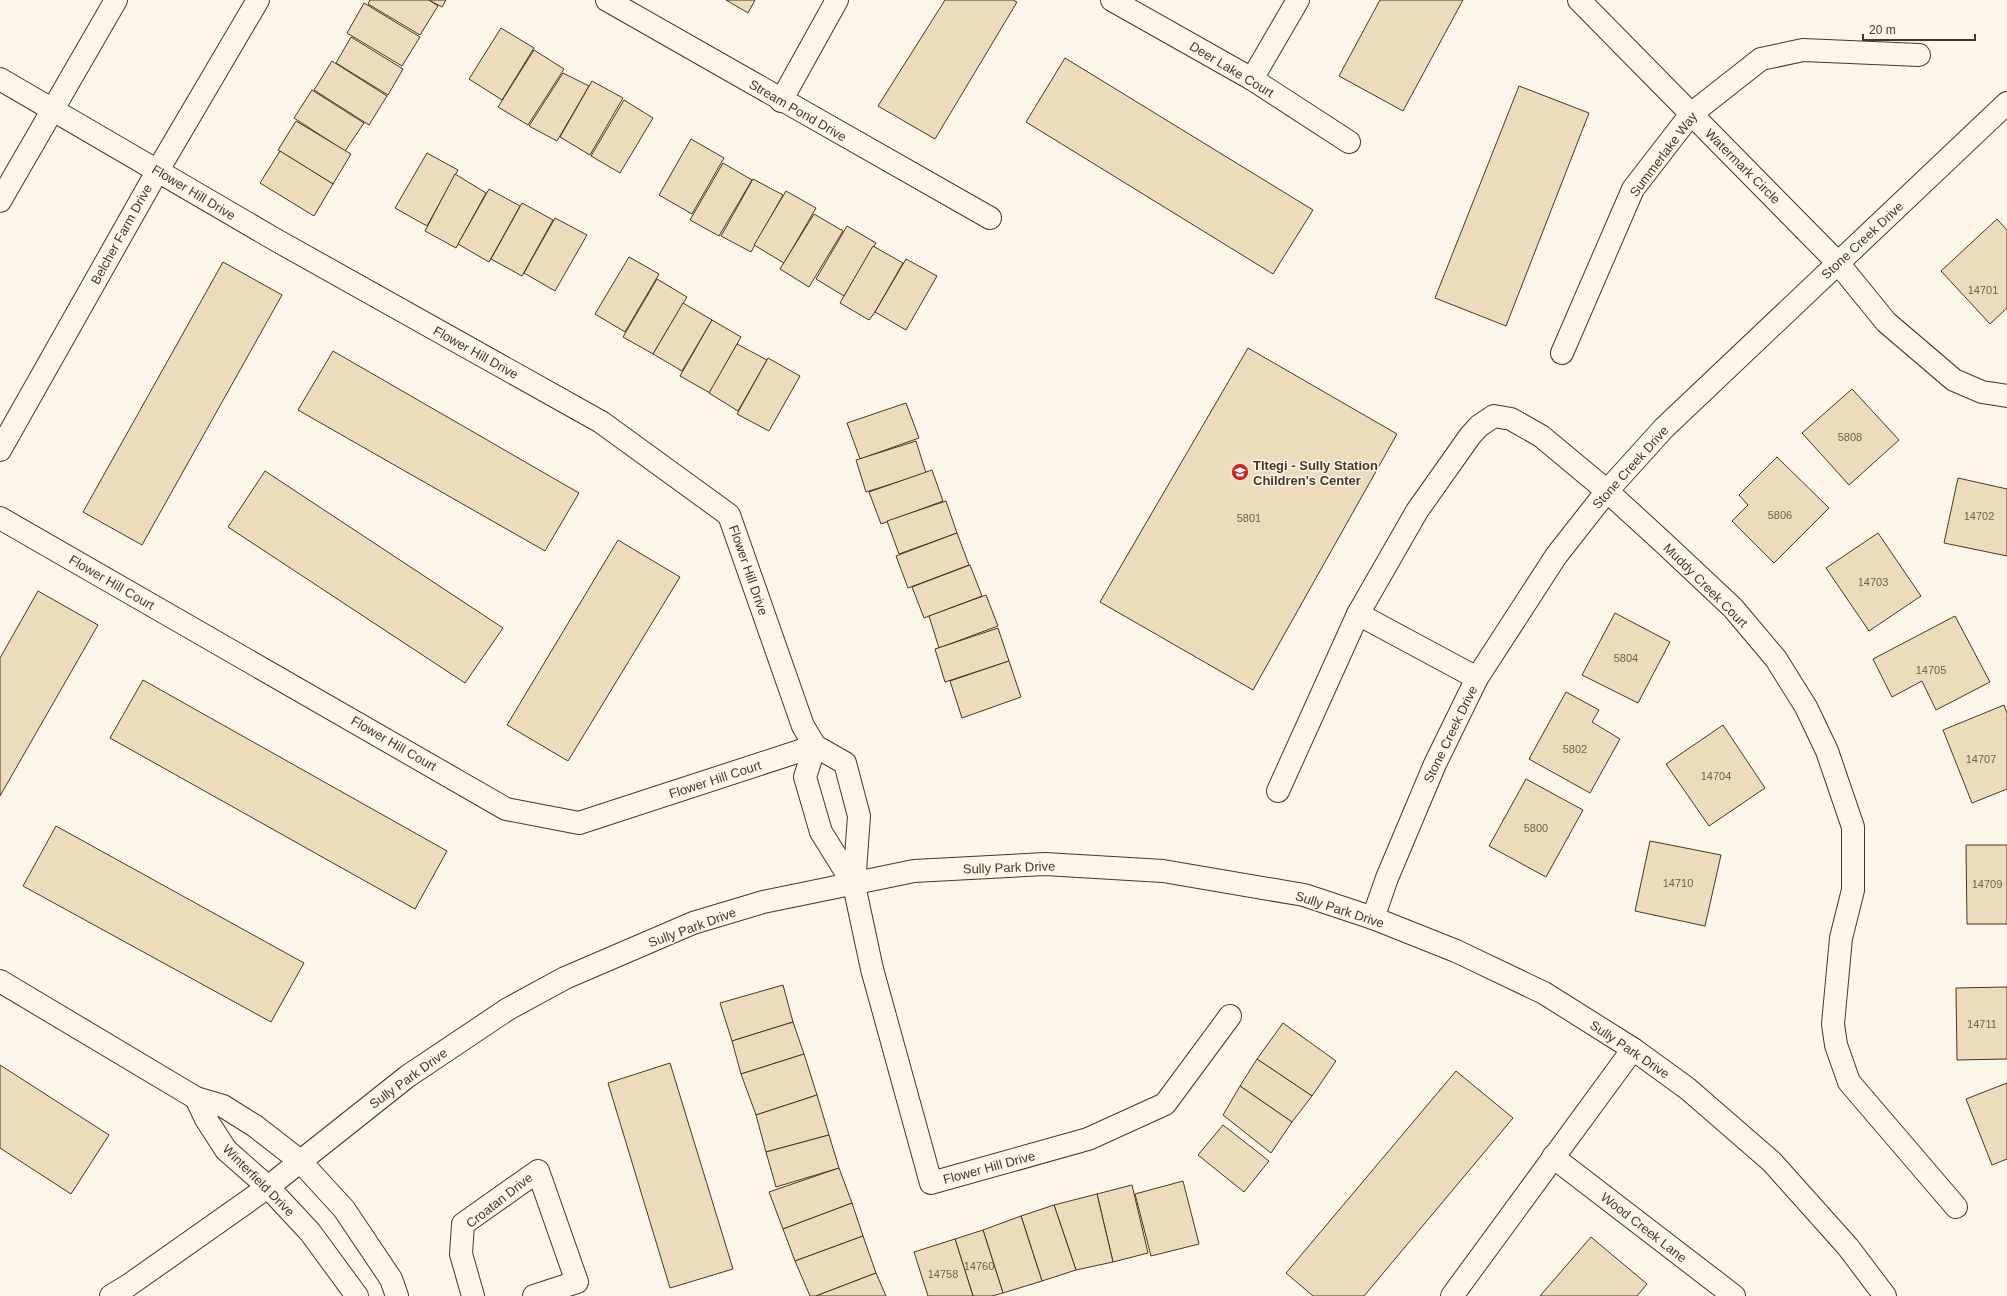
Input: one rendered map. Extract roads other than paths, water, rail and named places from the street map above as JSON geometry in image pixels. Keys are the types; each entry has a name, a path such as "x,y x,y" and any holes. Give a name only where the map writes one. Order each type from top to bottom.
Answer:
{"street":[{"path":"0,201 116,0"},
{"name":"Belcher Farm Drive","path":"0,450 158,170 258,0"},
{"name":"Stream Pond Drive","path":"607,0 990,218"},
{"path":"781,100 837,0"},
{"name":"Deer Lake Court","path":"1112,0 1252,79 1349,142"},
{"path":"1252,79 1298,0"},
{"name":"Watermark Circle","path":"1580,0 1838,263 1886,322 1954,380 1982,392 2007,396"},
{"name":"Summerlake Way","path":"1562,353 1633,189 1691,114 1761,59 1803,50 1919,55"},
{"name":"Flower Hill Drive","path":"0,79 276,240 601,422 729,515 803,726 815,746 844,763 849,778 859,816 854,885 872,969 931,1183 1088,1139 1165,1104 1230,1016"},
{"name":"Stone Creek Drive","path":"1373,918 1386,878 1434,764 1477,678 1556,556 1607,491 1664,428 2007,103"},
{"name":"Muddy Creek Court","path":"1358,614 1417,511 1470,436 1479,426 1494,416 1511,419 1541,436 1607,491 1733,608 1776,659 1806,707 1827,751 1853,827 1853,890 1841,938 1832,1024 1836,1045 1849,1082 1956,1207"},
{"name":"Flower Hill Court","path":"0,518 506,809 579,823 815,746"},
{"path":"1278,791 1358,614 1477,678"},
{"name":"Flower Hill Drive","path":"815,746 805,777 821,832 854,885"},
{"name":"Sully Park Drive","path":"111,1296 129,1285 268,1187 408,1076 508,1009 565,978 693,923 763,902 914,872 1045,864 1163,871 1304,895 1373,918 1456,951 1544,993 1633,1049 1688,1089 1772,1162 1848,1247 1885,1296"},
{"path":"0,981 196,1098 223,1106 255,1126 300,1161 344,1209 391,1279 397,1296"},
{"path":"1452,1296 1633,1049"},
{"name":"Winterfield Drive","path":"196,1098 206,1119 226,1150 268,1187 310,1232 357,1296"},
{"name":"Wood Creek Lane","path":"1554,1157 1734,1296"},
{"name":"Croatan Drive","path":"473,1296 461,1254 463,1224 538,1171 577,1282 534,1296"}],"place":[{"name":"Tltegi - Sully Station Children's Center","path":"1240,472"}]}
